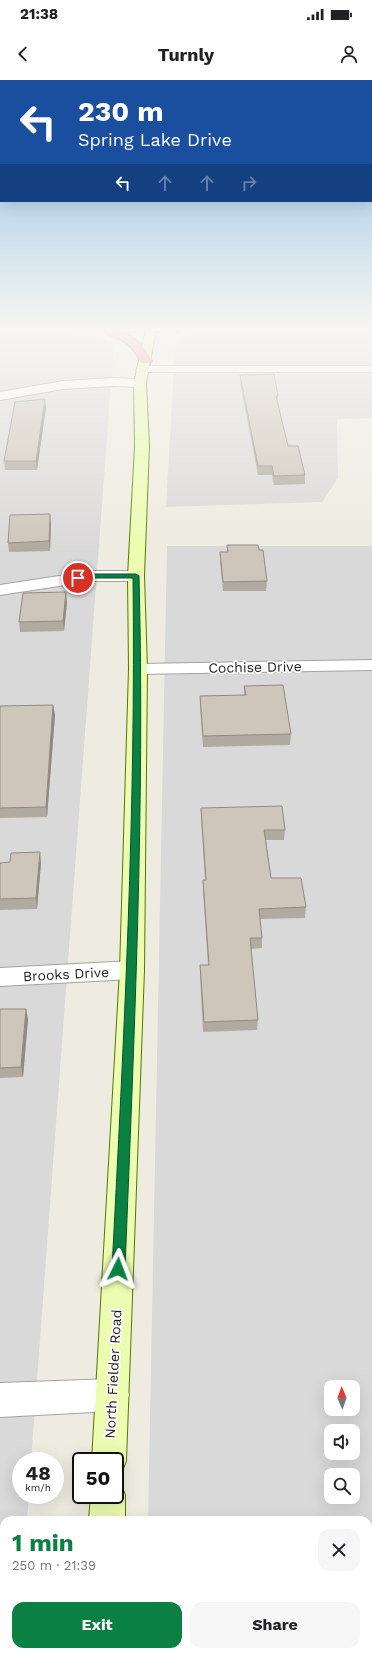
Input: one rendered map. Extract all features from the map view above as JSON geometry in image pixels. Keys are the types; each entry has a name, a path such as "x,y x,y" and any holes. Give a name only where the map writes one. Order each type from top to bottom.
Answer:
{"main road":[{"name":"North Fielder Road","path":"109,1452 132,970 138,670 136,576 143,403"},
{"path":"106,1516 107,1504"}],"street":[{"path":"0,590 92,576 136,576"},
{"name":"Cochise Drive","path":"138,670 372,665"},
{"name":"Brooks Drive","path":"0,977 132,970"},
{"path":"0,1400 112,1395"}],"shaded area":[{"path":"0,403 110,403 32,1452 12,1452 12,1504 28,1504 27,1516 0,1516"},
{"path":"172,403 372,403 372,418 337,419 338,478 322,502 166,507"},
{"path":"167,546 372,546 372,1516 148,1516"}],"building":[{"path":"15,403 44,403 36,461 4,461"},
{"path":"245,403 278,403 288,446 298,446 305,475 274,476 272,466 258,466"},
{"path":"50,514 49,541 8,543 10,515"},
{"path":"227,545 258,545 259,550 263,550 267,581 223,582 220,552 228,552"},
{"path":"66,592 63,621 19,622 23,593"},
{"path":"283,685 291,734 203,736 200,696 246,695 244,686"},
{"path":"53,705 46,807 0,808 0,706"},
{"path":"282,806 285,830 264,830 271,878 301,878 306,907 259,909 262,938 250,938 258,1020 204,1022 200,965 209,965 203,880 206,880 201,808"},
{"path":"40,852 36,898 0,899 0,863 10,862 11,853"},
{"path":"0,1009 26,1009 21,1067 0,1068"}],"route":[{"path":"78,578 92,576 136,576 138,670 132,970 118,1269"}]}
